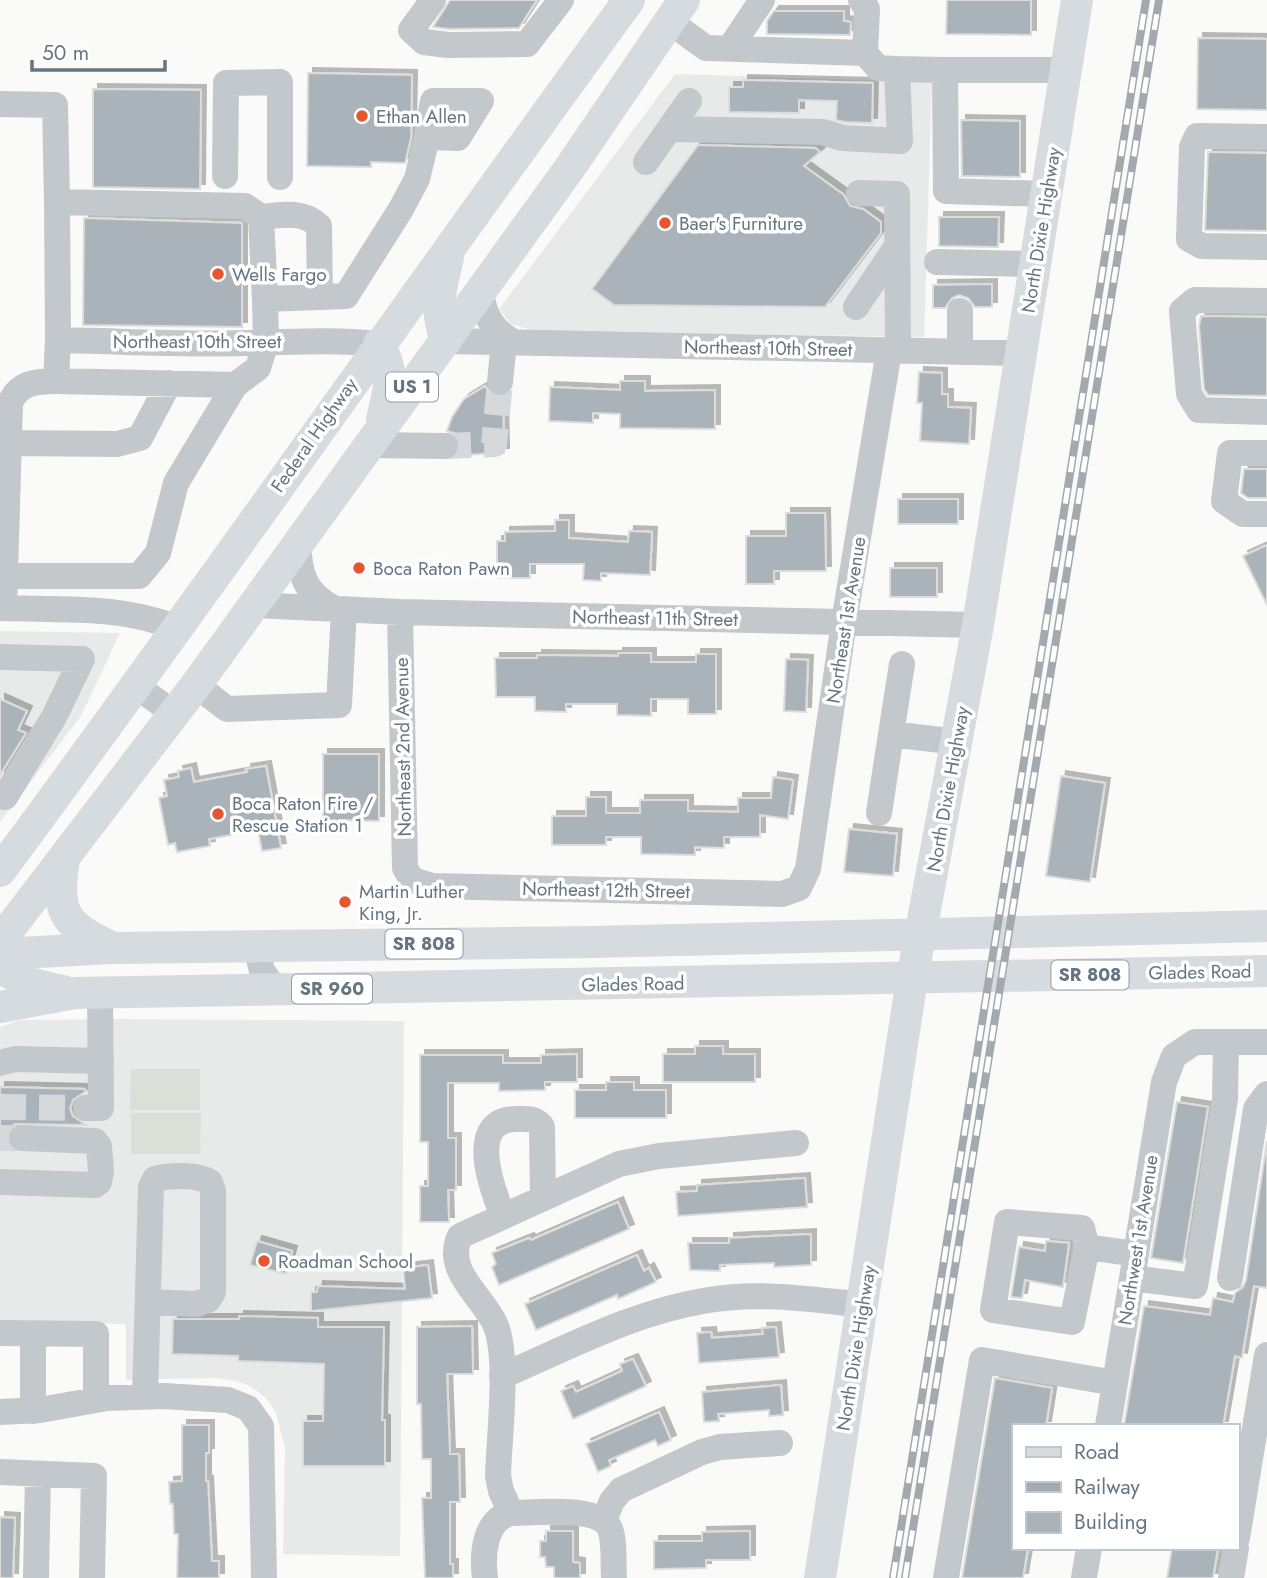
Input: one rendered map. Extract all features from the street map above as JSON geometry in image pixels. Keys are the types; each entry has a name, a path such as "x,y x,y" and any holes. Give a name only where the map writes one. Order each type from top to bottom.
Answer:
{"main road":[{"name":"North Dixie Highway","path":"820,1578 912,979 978,625 1077,0"},
{"name":"Federal Highway","path":"1,866 136,686 625,1"},
{"name":"US 1","path":"0,941 196,685 569,169 677,11"},
{"path":"446,341 439,320 439,299 452,243"},
{"path":"375,438 391,376 388,362 379,344"},
{"path":"64,859 59,887 68,917 74,927 84,935 112,948"},
{"name":"SR 808","path":"0,954 112,948 606,942 1267,926"},
{"path":"0,966 41,988 88,993"},
{"name":"Glades Road","path":"0,1007 88,993 1267,971"}],"street":[{"path":"433,0 411,30 424,42 448,45 527,44 561,0"},
{"path":"730,48 762,0"},
{"path":"861,0 867,9 865,53 878,68 1066,70"},
{"path":"677,11 706,48 865,53"},
{"path":"669,129 823,132 842,138 900,141 897,69"},
{"path":"945,70 946,191 1046,194"},
{"path":"225,176 226,83 279,82 280,177"},
{"path":"646,162 689,101"},
{"path":"0,104 55,105 58,340 55,381"},
{"path":"1267,136 1197,136 1192,147 1189,239 1202,246 1267,247"},
{"path":"265,299 345,296 417,179 427,137"},
{"name":"Northeast 1st Avenue","path":"799,888 808,869 844,622 893,351 897,194 859,193"},
{"path":"57,202 245,206 261,217 296,214 312,218 319,226 320,298"},
{"path":"5,576 139,576 158,553 176,483 235,385 258,368 266,342 261,217"},
{"path":"856,307 897,246"},
{"path":"937,262 1035,264"},
{"path":"481,292 482,304 490,323 509,342 500,382"},
{"path":"1267,300 1195,300 1182,311 1189,394 1199,410 1267,412"},
{"path":"960,311 960,352"},
{"name":"Northeast 10th Street","path":"58,340 355,341 379,344"},
{"name":"Northeast 10th Street","path":"446,341 1021,353"},
{"path":"177,628 154,618 124,612 2,608 10,403 15,391 32,382 235,385"},
{"path":"9,443 117,444 140,439 169,383"},
{"path":"375,438 445,446"},
{"path":"1267,453 1230,453 1224,501 1243,514 1267,514"},
{"path":"196,685 226,709 339,705 338,609 319,601 309,591 299,562 298,544"},
{"path":"54,610 55,576"},
{"name":"Northeast 11th Street","path":"254,605 400,612 978,625"},
{"name":"Northeast 2nd Avenue","path":"400,612 405,868 412,880"},
{"path":"0,657 82,659 54,717 5,797 0,796"},
{"path":"879,813 902,664"},
{"path":"136,686 174,714"},
{"path":"891,734 957,742"},
{"name":"Northeast 12th Street","path":"412,880 432,886 769,894 782,894 799,888"},
{"path":"256,946 262,971 276,990"},
{"path":"86,1108 101,1108 101,1061 88,993"},
{"name":"Northwest 1st Avenue","path":"1108,1424 1164,1082 1174,1056 1195,1042 1226,1042"},
{"path":"1087,1247 1195,1286 1225,1099 1226,1042 1267,1042"},
{"path":"0,1063 15,1059 101,1061"},
{"path":"1230,1278 1256,1109 1267,1094"},
{"path":"503,1216 491,1185 486,1157 489,1134 505,1119 531,1119 542,1127 543,1198"},
{"path":"0,1182 95,1185 99,1182 99,1146 95,1141 22,1138"},
{"path":"511,1513 501,1491 498,1476 502,1359 495,1325 459,1270 456,1245 460,1236 619,1164 659,1156 796,1143"},
{"path":"145,1396 151,1187 155,1179 163,1177 203,1178 210,1182 212,1191 213,1292 208,1300 197,1304 148,1303"},
{"path":"1007,1222 1082,1228 1087,1247 1072,1322 993,1310 1007,1222"},
{"path":"502,1376 630,1321 705,1300 766,1296 863,1306"},
{"path":"0,1333 96,1334 96,1400"},
{"path":"33,1334 33,1411"},
{"path":"1239,1534 1255,1499 1267,1355"},
{"path":"946,1578 982,1360 1115,1383"},
{"path":"0,1412 33,1411 96,1400 145,1396 228,1400 248,1409 261,1426 264,1578"},
{"path":"604,1520 621,1490 702,1452 720,1447 780,1443"},
{"path":"0,1472 94,1476 92,1578"},
{"path":"36,1578 37,1474"},
{"path":"485,1578 485,1546 492,1526 500,1516 511,1513 591,1513 604,1520 610,1530 614,1578"},
{"path":"1084,1578 1088,1550"},
{"path":"1231,1578 1236,1550"}],"shaded area":[{"path":"675,74 932,82 924,337 535,331 511,324 499,309"},
{"path":"0,631 120,633 81,716 0,822"},
{"name":"Roadman School","path":"19,1020 404,1021 400,1556 283,1554 285,1448 276,1413 266,1398 252,1387 237,1381 215,1378 126,1380 126,1324 0,1320 0,1027"},
{"path":"131,1069 200,1069 200,1110 130,1110"},
{"path":"131,1113 201,1113 200,1154 131,1154"}],"building":[{"path":"450,0 537,0 519,28 433,27"},
{"path":"947,0 1031,0 1031,35 946,34"},
{"path":"774,11 844,11 844,21 851,22 850,35 767,34 767,21"},
{"path":"1198,38 1267,39 1267,110 1197,109"},
{"path":"308,73 412,75 411,138 405,163 371,162 371,167 307,166"},
{"path":"743,80 873,83 872,123 836,120 837,101 799,100 799,113 729,112 729,87 743,87"},
{"path":"93,89 201,90 200,189 93,187"},
{"path":"961,120 1020,121 1020,177 962,176"},
{"path":"698,145 815,148 820,152 804,166 844,195 850,206 863,209 881,222 881,233 825,307 614,305 592,289"},
{"path":"1208,152 1267,153 1267,231 1205,230"},
{"path":"939,217 999,217 998,247 939,246"},
{"path":"84,218 242,223 242,327 83,325"},
{"path":"992,284 992,307 975,307 968,298 959,295 952,298 945,308 933,308 933,285"},
{"path":"1201,316 1267,317 1267,396 1208,395 1204,389 1199,326"},
{"path":"919,372 942,373 942,394 948,394 948,407 971,408 969,444 920,441 922,403 917,403"},
{"path":"620,381 645,381 645,391 715,390 715,429 620,428 620,414 593,413 593,423 549,421 550,387 620,390"},
{"path":"485,386 491,395 503,397 504,453 458,455 461,447 459,439 454,433 447,431 452,417 464,399"},
{"path":"1244,469 1267,469 1267,498 1248,498 1241,493"},
{"path":"898,499 958,499 958,524 898,524"},
{"path":"786,513 825,513 826,571 774,571 774,584 746,584 746,536 786,536"},
{"path":"555,520 569,520 569,538 628,542 629,531 652,532 650,575 601,573 601,581 583,580 584,564 530,564 530,578 497,578 497,541 505,541 505,532 555,531"},
{"path":"1267,545 1267,605 1243,556"},
{"path":"890,568 937,568 937,597 890,597"},
{"path":"618,653 651,653 651,662 696,662 696,654 716,654 716,714 688,714 688,699 651,699 651,716 617,715 617,704 566,704 566,712 535,711 535,697 496,697 495,658 537,658 537,655 618,656"},
{"path":"786,659 808,660 806,712 784,711"},
{"path":"0,699 27,711 18,730 26,733 0,775"},
{"path":"323,754 379,754 379,821 339,820 339,825 323,824"},
{"name":"Boca Raton Fire / Rescue Station 1","path":"266,766 281,848 262,851 258,830 209,839 210,846 177,852 175,843 168,845 159,798 167,796 164,780 179,777 178,771 191,768 194,782"},
{"path":"1061,776 1105,783 1090,882 1046,876"},
{"path":"773,777 793,780 788,819 760,815 760,837 724,837 724,848 695,847 695,855 641,854 641,837 606,837 606,845 552,845 552,816 586,816 586,797 606,797 606,813 640,813 640,800 688,800 688,811 738,812 738,798 771,798"},
{"path":"849,829 897,834 893,876 844,872"},
{"path":"695,1046 723,1046 723,1054 755,1054 755,1082 663,1082 663,1054 695,1054"},
{"path":"577,1054 577,1082 545,1082 545,1090 499,1091 499,1083 448,1083 448,1138 456,1138 456,1190 448,1190 449,1222 420,1222 420,1186 428,1186 428,1142 420,1142 420,1055 503,1055 503,1063 541,1063 541,1055"},
{"path":"606,1082 634,1082 634,1090 666,1090 666,1118 575,1118 575,1090 606,1090"},
{"path":"0,1087 85,1089 85,1092 73,1100 70,1109 73,1116 86,1125 15,1124 6,1137 9,1147 0,1146"},
{"path":"1177,1102 1208,1107 1183,1263 1151,1258"},
{"path":"1267,1141 1267,1288 1254,1286 1242,1358 1235,1356 1223,1424 1124,1424 1144,1306 1210,1315 1213,1298 1233,1302 1235,1293 1243,1287"},
{"path":"805,1178 807,1207 678,1216 676,1192 697,1191 697,1185"},
{"path":"618,1202 629,1229 499,1285 492,1267 496,1264 492,1253 529,1238 531,1240"},
{"path":"811,1234 811,1265 720,1265 720,1271 690,1270 688,1243 729,1243 729,1238"},
{"path":"257,1241 292,1251 286,1274 250,1265"},
{"path":"1046,1241 1069,1243 1063,1287 1025,1280 1022,1298 1011,1297 1019,1247 1045,1251"},
{"path":"637,1255 644,1271 649,1268 656,1282 618,1299 617,1295 536,1330 525,1304"},
{"path":"428,1265 432,1298 311,1311 311,1292 317,1292 318,1286 405,1289 403,1268"},
{"path":"239,1316 318,1318 318,1327 384,1327 382,1420 385,1420 385,1466 303,1466 303,1421 323,1421 324,1364 238,1361 238,1356 172,1354 173,1319 239,1319"},
{"path":"472,1326 473,1374 447,1374 450,1454 459,1454 460,1502 450,1502 450,1564 453,1564 453,1578 425,1578 422,1498 431,1498 431,1459 422,1459 421,1404 417,1404 417,1327"},
{"path":"776,1327 779,1357 699,1363 697,1333 711,1332 712,1338 763,1334 762,1328"},
{"path":"633,1359 646,1386 573,1419 561,1391 573,1386 576,1392 622,1371 620,1364"},
{"path":"995,1378 1052,1388 1046,1424 1012,1424 1012,1550 1028,1550 1023,1578 962,1578"},
{"path":"781,1385 783,1415 769,1416 769,1410 718,1414 719,1421 704,1422 702,1392"},
{"path":"659,1412 671,1440 658,1446 655,1440 609,1460 611,1466 598,1472 586,1444"},
{"path":"182,1425 209,1425 206,1481 212,1561 219,1561 219,1578 177,1578 178,1534 174,1534 169,1482 182,1481"},
{"path":"0,1517 15,1518 13,1578 0,1578"},
{"path":"546,1531 573,1531 573,1562 580,1563 580,1578 554,1578 554,1567 546,1567 545,1557 540,1557 540,1541 546,1541"},
{"path":"750,1531 750,1560 706,1560 706,1568 654,1569 654,1541 702,1541 702,1532"},
{"path":"1172,1550 1218,1550 1213,1578 1167,1578"}],"tunnel":[{"path":"445,446 494,444 500,382"},
{"path":"0,1107 86,1108"},
{"path":"0,1138 22,1138"}],"railway":[{"path":"893,1578 1146,0"},
{"path":"905,1578 1159,0"}],"place":[{"name":"Ethan Allen","path":"362,116"},
{"name":"Baer's Furniture","path":"665,223"},
{"name":"Wells Fargo","path":"218,274"},
{"name":"Boca Raton Pawn","path":"359,568"},
{"name":"Boca Raton Fire / Rescue Station 1","path":"218,814"},
{"name":"Martin Luther King, Jr.","path":"345,902"},
{"name":"Roadman School","path":"264,1261"}]}
